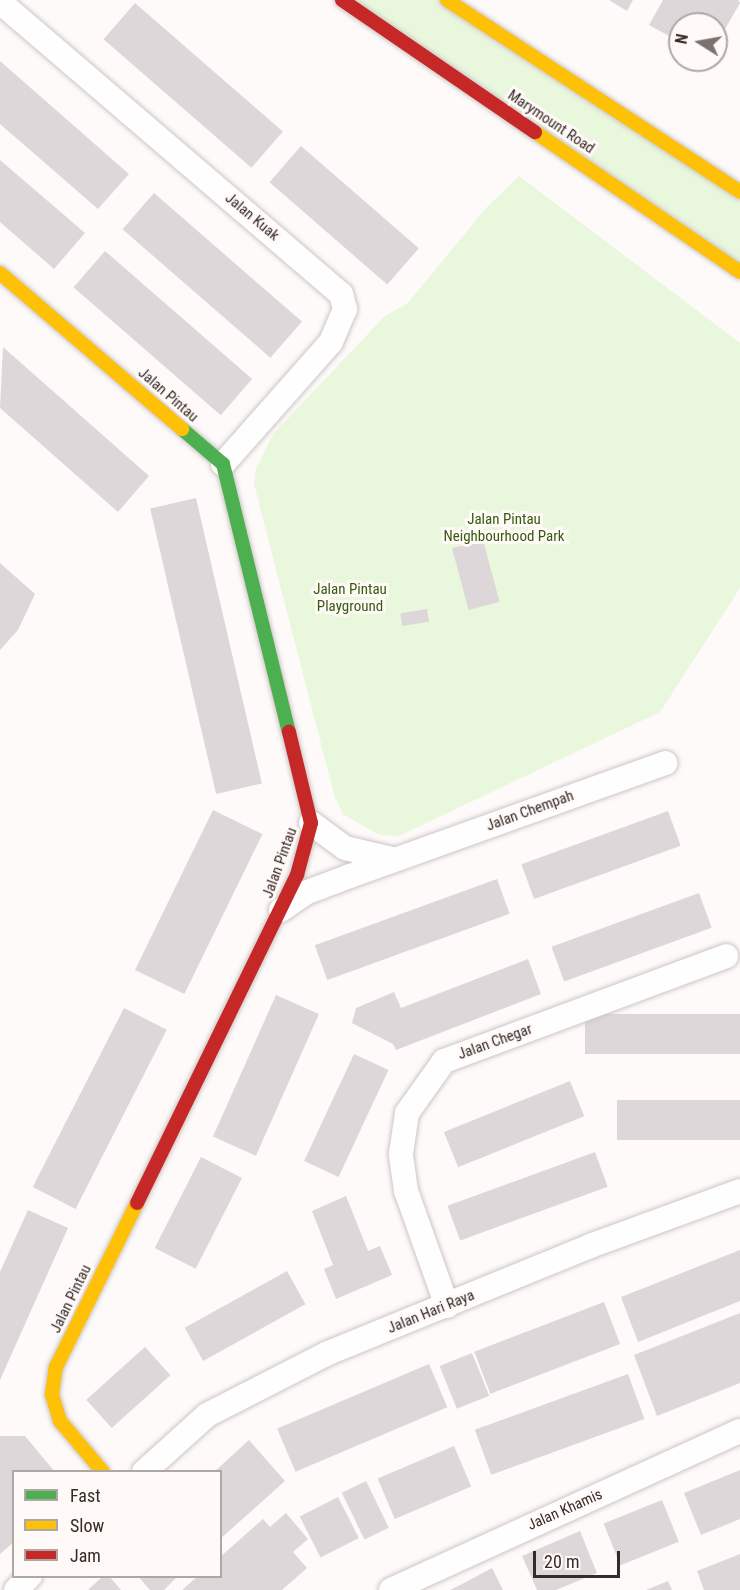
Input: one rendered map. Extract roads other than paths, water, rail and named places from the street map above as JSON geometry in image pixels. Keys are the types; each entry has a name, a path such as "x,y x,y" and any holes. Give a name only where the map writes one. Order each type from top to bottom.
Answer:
{"street":[{"name":"Marymount Road","path":"342,0 740,272"},
{"path":"447,0 740,192"},
{"name":"Jalan Kuak","path":"0,2 341,294 345,309 331,342 223,464"},
{"name":"Jalan Pintau","path":"0,273 223,464 311,824 300,866 281,910 56,1367 52,1394 60,1422 101,1470"},
{"name":"Jalan Chempah","path":"281,910 306,893 665,763"},
{"path":"311,824 345,848 395,859"},
{"name":"Jalan Chegar","path":"447,1306 406,1191 401,1154 407,1113 444,1061 726,956"},
{"name":"Jalan Hari Raya","path":"146,1470 207,1415 328,1353 590,1246 740,1191"},
{"name":"Jalan Khamis","path":"391,1590 740,1431"},
{"path":"16,1590 28,1578"}],"park label":[{"name":"Jalan Pintau Neighbourhood Park","path":"504,528"},
{"name":"Jalan Pintau Playground","path":"350,598"}]}
